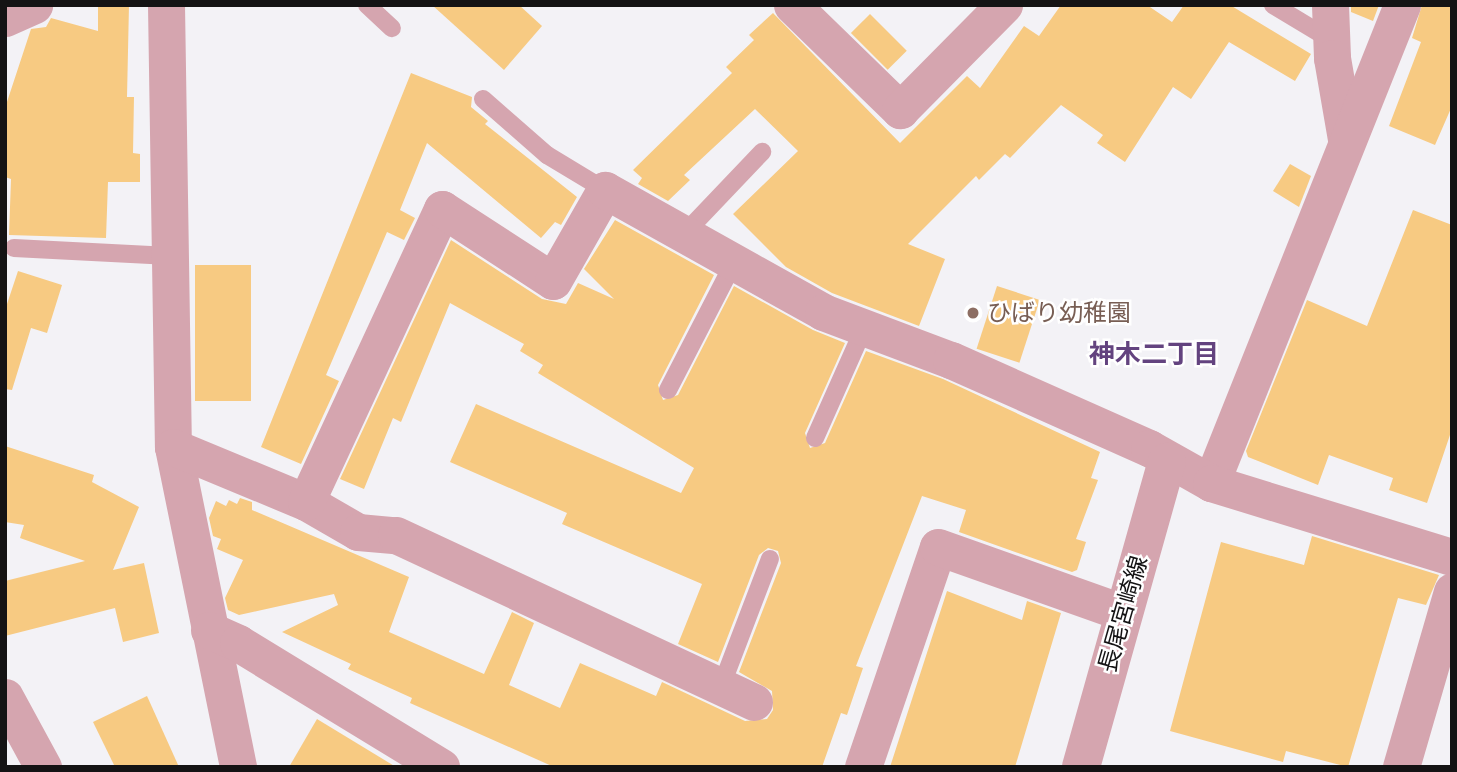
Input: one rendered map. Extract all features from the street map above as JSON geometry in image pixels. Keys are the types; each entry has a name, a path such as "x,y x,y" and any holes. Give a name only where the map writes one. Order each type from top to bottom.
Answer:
{"street":[{"path":"5,18 34,5"},
{"path":"166,5 173,447 238,767"},
{"path":"792,5 900,110 1004,5"},
{"path":"1211,483 1346,139 1402,5"},
{"path":"1330,22 1346,139"},
{"path":"306,502 442,209 553,281 604,190 683,235 735,260 823,312 951,360 1149,449 1167,462 1211,483 1452,557"},
{"path":"173,447 306,502 358,532 396,535 754,702"},
{"name":"長尾宮崎線","path":"1081,767 1122,612 1167,462"},
{"path":"863,767 938,547 1122,612"},
{"path":"1401,767 1452,591"},
{"path":"209,630 237,642 441,767"},
{"path":"5,697 43,767"}],"lane":[{"path":"367,5 392,28"},
{"path":"1273,5 1330,22"},
{"path":"483,99 547,155 604,190"},
{"path":"683,235 762,152"},
{"path":"14,248 170,256"},
{"path":"668,390 735,260"},
{"path":"815,438 864,328"},
{"path":"721,687 770,559"}],"building":[{"path":"98,5 129,5 127,97 134,97 133,153 140,154 140,182 108,182 106,238 9,235 11,179 5,177 5,108 31,29 46,27 51,18 98,31"},
{"path":"432,5 519,5 542,26 504,70"},
{"path":"1061,5 1147,5 1172,22 1184,5 1230,5 1311,54 1295,81 1229,42 1191,99 1173,87 1125,162 1097,143 1103,135 1061,105 1010,158 1005,154 979,180 976,176 908,244 945,259 919,326 832,293 786,267 733,214 798,151 755,109 684,175 690,180 668,201 638,184 642,178 633,170 732,73 726,67 754,40 749,35 773,13 900,143 967,76 980,88 1024,26 1039,36"},
{"path":"1351,5 1379,5 1373,21 1351,12"},
{"path":"1422,5 1452,5 1452,106 1435,145 1389,126 1421,42 1412,38"},
{"path":"870,14 907,51 888,70 851,33"},
{"path":"411,73 472,97 471,107 488,121 485,124 577,197 561,225 555,222 541,238 427,143 400,210 415,218 404,240 387,232 326,375 339,381 301,464 261,447"},
{"path":"1290,164 1311,176 1299,207 1273,191"},
{"path":"1413,210 1452,225 1452,429 1427,503 1389,490 1393,478 1329,455 1318,485 1248,457 1246,451 1307,300 1367,326"},
{"path":"615,220 714,275 658,385 663,400 678,395 734,286 813,330 845,343 805,433 810,448 825,443 866,351 943,379 1100,452 1091,478 1098,480 1076,539 1086,542 1077,570 1072,572 959,532 966,510 922,496 856,666 863,668 847,715 841,713 822,767 554,767 410,703 412,698 348,669 351,664 282,632 338,605 334,594 239,615 228,610 225,598 243,560 217,549 221,539 213,536 209,518 216,501 226,506 229,500 237,504 240,498 252,502 252,510 409,577 389,632 484,674 512,612 534,623 509,685 560,708 580,663 656,696 662,682 745,721 767,719 773,710 772,691 739,672 781,563 778,551 768,548 759,555 718,662 678,644 702,584 562,524 567,513 450,462 476,404 681,493 694,468 538,373 543,365 520,351 524,344 450,303 401,422 393,418 364,489 340,479 451,240 542,299 566,304 578,283 614,299 584,269"},
{"path":"195,265 251,265 251,401 195,401"},
{"path":"18,271 62,285 47,333 31,328 12,390 5,389 5,310"},
{"path":"997,286 1040,300 1019,363 977,349"},
{"path":"5,446 94,475 92,482 139,507 113,570 144,563 159,633 123,642 115,608 5,636 5,581 85,561 20,538 24,525 5,522"},
{"path":"1312,536 1439,575 1426,605 1398,598 1348,767 1286,751 1283,762 1170,731 1221,542 1304,565"},
{"path":"947,591 1022,620 1027,601 1061,613 1015,767 890,767"},
{"path":"147,696 179,767 115,767 93,722"},
{"path":"317,719 396,767 289,767"}],"place":[{"name":"ひばり幼稚園","path":"973,313"}],"district":[{"name":"神木二丁目","path":"1154,354"}]}
